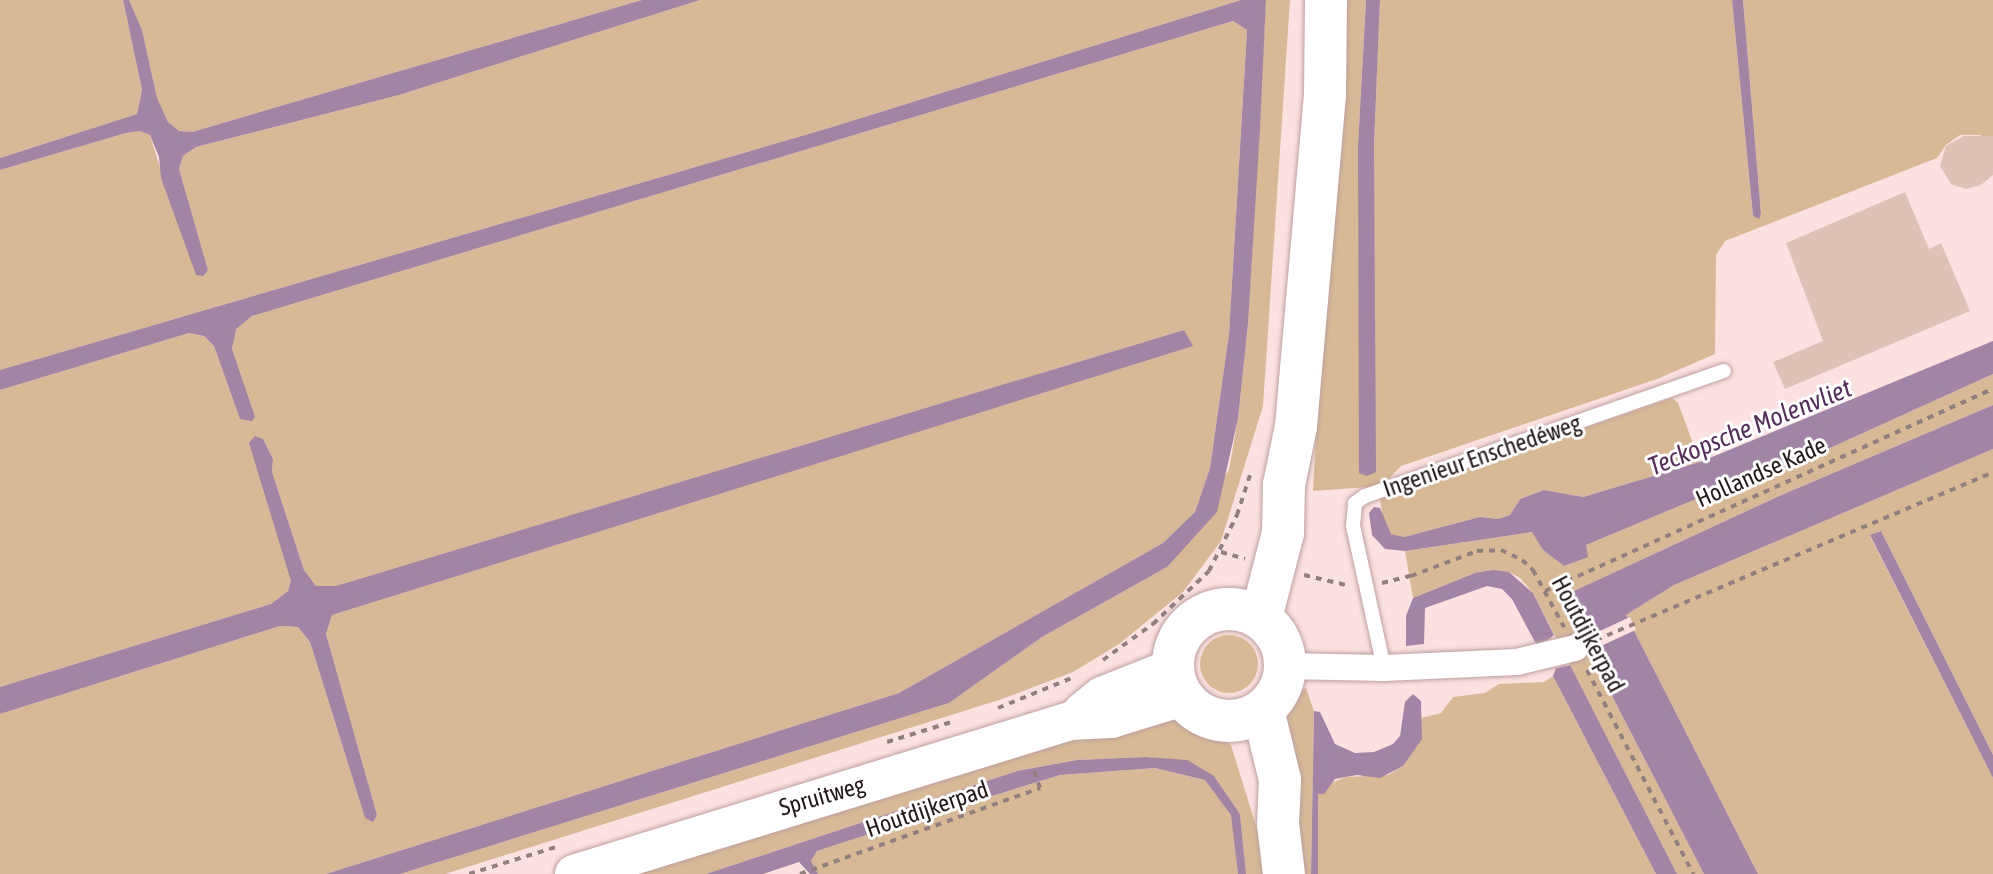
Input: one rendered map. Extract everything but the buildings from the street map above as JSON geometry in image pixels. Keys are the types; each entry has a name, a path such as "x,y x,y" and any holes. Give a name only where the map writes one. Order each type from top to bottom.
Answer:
{"main road":[{"path":"1247,613 1260,526 1284,485 1296,426 1324,110 1326,0"},
{"path":"1216,610 1247,613 1276,632 1286,666 1279,692 1248,716 1210,718 1178,682 1179,639 1188,626 1216,610"},
{"name":"Spruitweg","path":"574,874 1070,721 1111,719 1178,682"},
{"path":"1248,716 1280,780 1278,824 1284,874"}],"street":[{"path":"1286,666 1384,668 1532,661 1579,647"}],"lane":[{"name":"Ingenieur Enschedéweg","path":"1384,668 1352,513 1355,503 1365,496 1724,371"}],"path":[{"name":"Hollandse Kade","path":"1545,591 1993,389"},
{"path":"1579,647 1993,472"},
{"name":"Houtdijkerpad","path":"1366,586 1411,576 1477,551 1501,550 1522,560 1579,647 1693,874"},
{"path":"1099,662 1153,624 1209,571 1221,552"},
{"path":"1018,701 1078,675"},
{"name":"Houtdijkerpad","path":"800,874 1040,788 1031,762"}],"shaded area":[{"path":"0,0 123,0 142,90 137,114 0,158"},
{"path":"123,0 129,0 142,30 157,98 168,122 179,131 192,132 642,0 700,0 399,95 196,147 183,156 179,169 208,270 203,276 196,275 161,178 159,157 150,135 140,131 126,133 0,170 0,158 137,114 142,90"},
{"path":"129,0 642,0 192,132 179,131 168,122 157,99 142,30"},
{"path":"700,0 1241,0 829,128 0,370 0,170 126,133 140,131 150,135 170,200 208,270 179,169 183,156 196,147 399,95"},
{"path":"1241,0 1266,0 1248,324 1238,419 1217,512 1167,567 1042,637 949,703 400,874 326,874 899,693 1163,543 1195,512 1210,468 1229,334 1247,30 1233,21 252,316 236,329 232,349 255,417 252,421 240,419 214,346 204,336 189,333 0,390 0,370 829,128"},
{"path":"1266,0 1290,0 1263,406 1221,541 1183,592 1119,644 1073,672 1002,699 445,874 400,874 949,703 1042,637 1167,567 1229,470 1238,419 1248,324"},
{"path":"1339,0 1366,0 1358,145 1374,145 1380,0 1732,0 1753,216 1758,218 1761,214 1743,0 1993,0 1993,141 1980,135 1960,135 1946,145 1937,158 1725,241 1716,255 1715,354 1657,379 1401,466 1382,486 1313,491"},
{"path":"1366,0 1380,0 1374,145 1376,472 1367,476 1359,473 1358,145"},
{"path":"1732,0 1743,0 1759,219 1753,216"},
{"path":"1233,21 1247,30 1229,334 1210,468 1195,512 1163,543 899,693 326,874 0,874 0,714 280,626 298,627 310,642 365,818 373,821 377,815 326,634 332,615 1192,345 1184,330 337,586 316,586 304,570 272,472 273,459 263,439 292,581 288,591 271,604 0,687 0,390 189,333 204,336 214,346 240,418 254,417 232,349 235,329 252,316"},
{"path":"1184,330 1193,346 332,615 326,634 377,815 373,822 365,818 310,642 298,627 280,626 0,714 0,687 271,604 288,591 291,581 249,443 255,436 263,439 273,459 272,472 304,570 316,586 336,586"},
{"path":"1993,341 1993,374 1830,448 1739,481 1586,545 1588,557 1564,566 1543,550 1532,532 1405,551 1385,549 1372,535 1369,513 1374,507 1380,508 1391,534 1404,537 1480,517 1498,519 1510,515 1520,499 1544,490 1583,497 1700,462"},
{"path":"1993,374 1993,405 1777,497 1561,597 1704,874 1677,874 1533,593 1520,578 1509,572 1475,573 1413,598 1405,551 1533,532 1543,550 1564,566 1587,557 1586,545 1739,481 1830,448"},
{"path":"1672,398 1678,403 1700,462 1583,497 1544,490 1520,499 1510,515 1498,519 1480,517 1404,537 1391,535 1383,519 1380,498"},
{"path":"1993,405 1993,449 1674,585 1626,615 1758,874 1704,874 1561,597 1777,497"},
{"path":"1993,449 1993,755 1881,531 1870,536 1993,778 1993,874 1758,874 1626,615 1674,585"},
{"path":"1881,531 1993,755 1993,778 1870,535"},
{"path":"1493,570 1509,572 1533,593 1554,635 1536,644 1512,599 1502,589 1487,586 1425,608 1424,644 1406,646 1406,616 1413,598 1475,573"},
{"path":"1229,635 1250,643 1258,664 1250,685 1229,693 1208,685 1200,664 1208,643"},
{"path":"1570,665 1677,874 1656,874 1553,676 1556,668"},
{"path":"1553,676 1656,874 1318,874 1317,794 1324,794 1329,784 1346,777 1388,775 1403,766 1421,739 1421,718 1441,713 1453,697 1485,693 1499,684 1544,682"},
{"path":"1306,688 1314,711 1311,874 1298,874 1282,711 1296,693"},
{"path":"1413,694 1421,701 1422,739 1403,766 1380,778 1357,775 1335,779 1324,794 1318,794 1318,874 1311,874 1314,711 1320,712 1335,744 1355,753 1374,752 1393,744 1400,736 1405,702"},
{"path":"1169,713 1193,719 1231,745 1265,855 1266,874 1246,874 1240,814 1214,776 1165,759 1146,757 1077,760 1017,771 706,874 609,874 883,788"},
{"path":"1146,757 1187,760 1214,776 1240,814 1246,874 1238,874 1231,815 1205,780 1155,768 1060,775 866,835 817,851 811,861 818,874 810,874 799,862 763,874 706,874 1017,771 1077,760"},
{"path":"1155,768 1205,780 1232,815 1238,874 818,874 811,861 817,851 1060,775"}],"pier":[{"path":"1630,617 1636,630 1586,653 1580,640"}],"water label":[{"name":"Teckopsche Molenvliet","path":"1750,428"}]}
